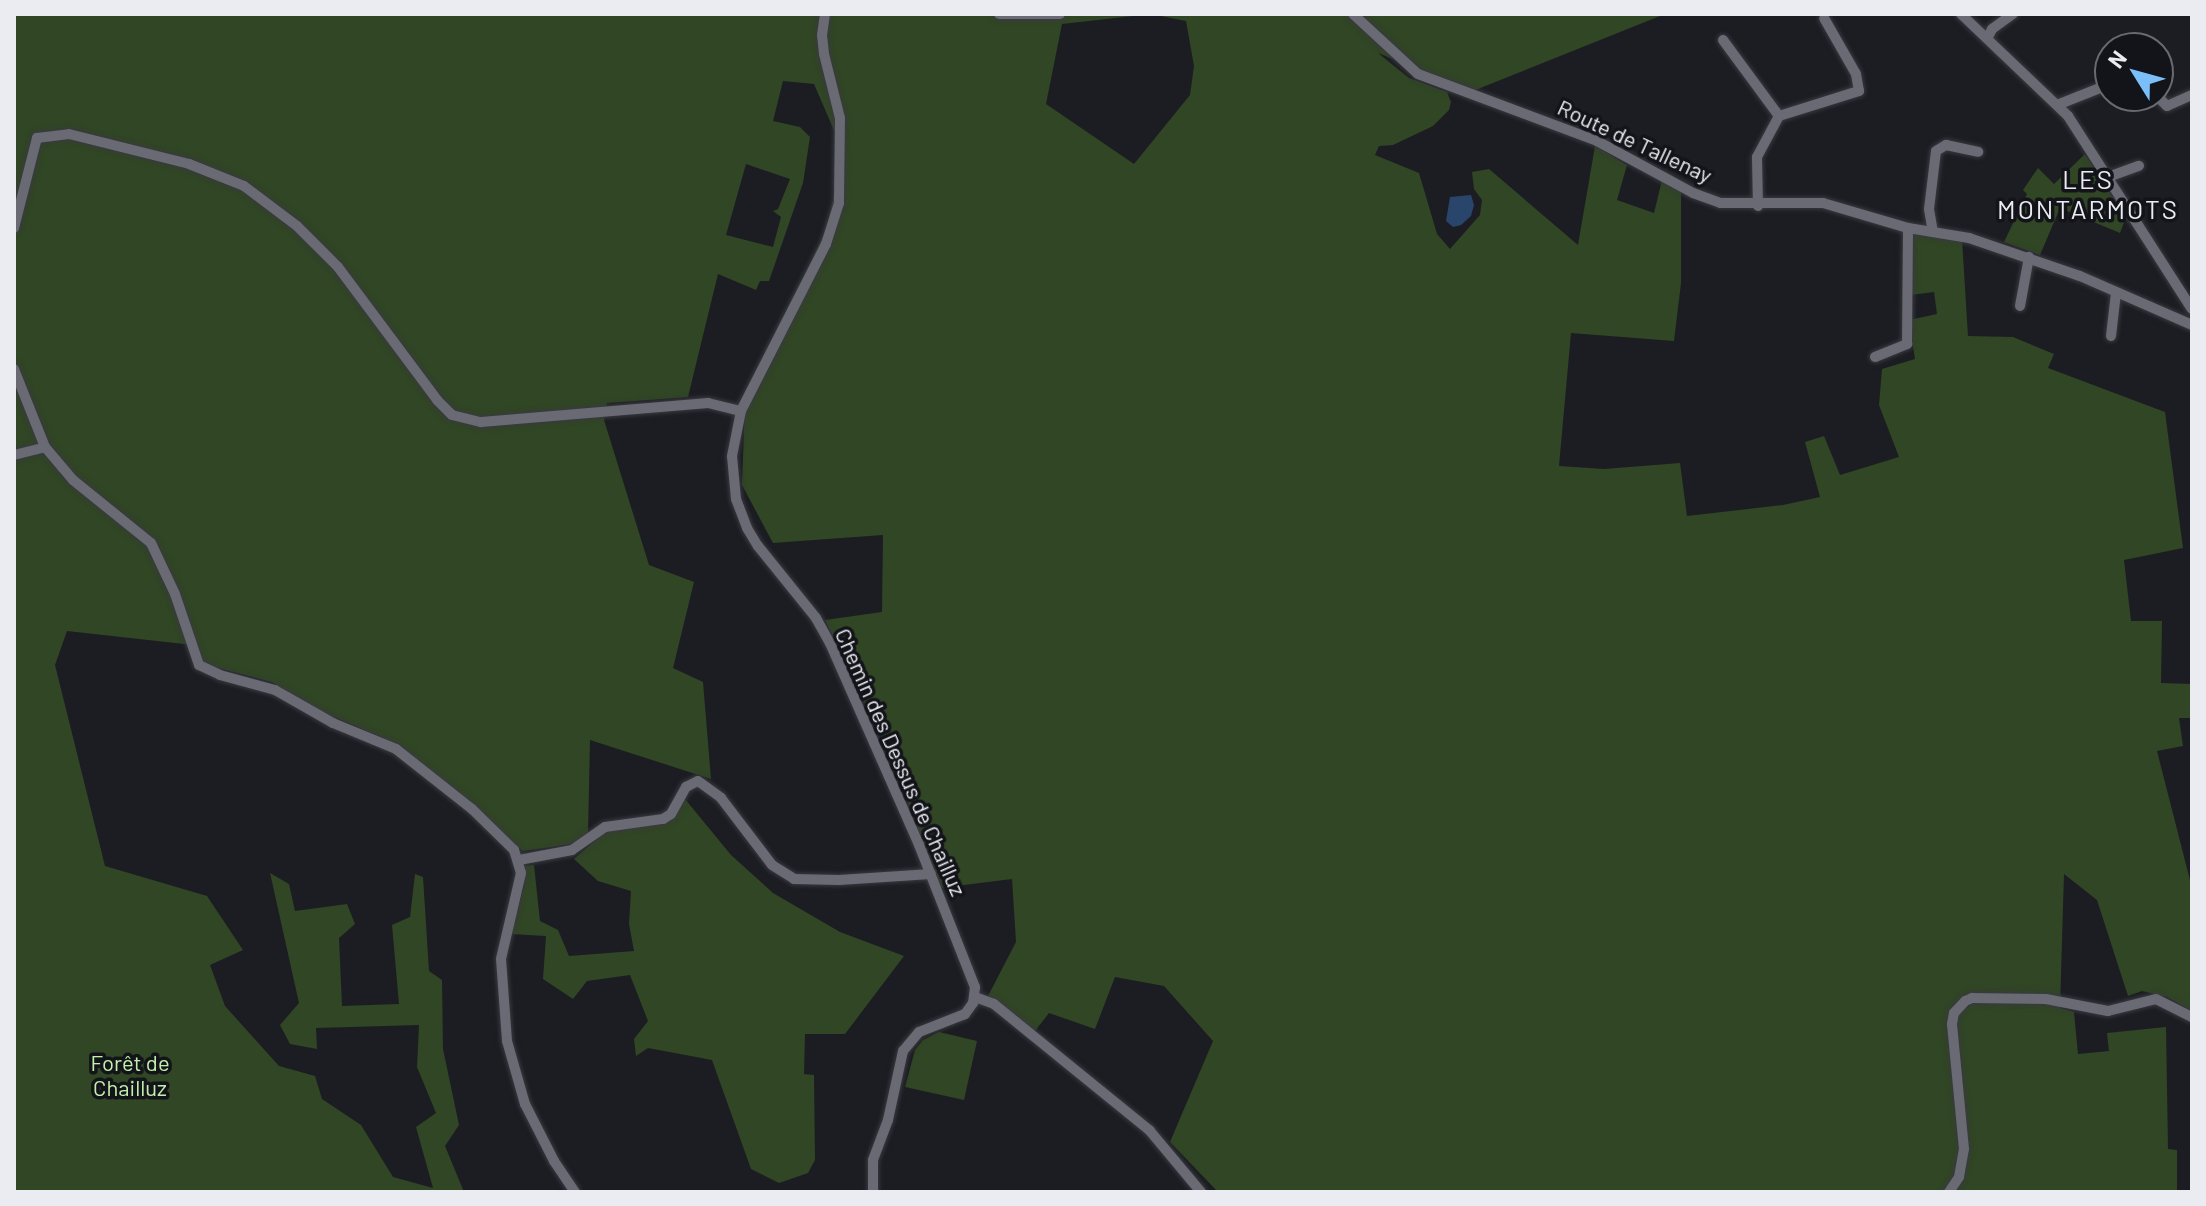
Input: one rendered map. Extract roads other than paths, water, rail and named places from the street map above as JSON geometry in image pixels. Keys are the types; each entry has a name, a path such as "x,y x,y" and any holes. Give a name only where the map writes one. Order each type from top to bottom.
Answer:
{"street":[{"name":"Chemin des Dessus de Chailluz","path":"825,14 822,35 824,54 840,118 842,161 839,203 826,244 741,411 732,456 738,507 758,546 800,597 830,643 931,874 975,987 975,997"},
{"path":"999,14 1024,17 1060,14"},
{"name":"Route de Tallenay","path":"1353,14 1418,74 1597,141 1693,193 1731,206 1823,203 1908,228 1969,238 2029,257 2192,325"},
{"path":"1961,14 2068,116 2192,309"},
{"path":"1988,37 1992,29 2013,14"},
{"path":"1758,206 1757,157 1779,116 1859,91 1856,74 1824,18"},
{"path":"1723,40 1779,116"},
{"path":"2057,105 2094,90"},
{"path":"14,228 37,138 69,134 189,164 244,186 297,226 338,267 437,400 452,415 481,422 708,403 741,411"},
{"path":"1933,232 1929,209 1936,151 1946,145 1978,152"},
{"path":"2108,177 2139,166"},
{"path":"1875,357 1907,344 1908,228"},
{"path":"2020,306 2029,257"},
{"path":"2111,336 2116,293"},
{"path":"14,369 45,447 73,480 151,543 175,594 199,665 220,675 275,690 333,723 396,749 500,833 519,860 521,873 501,959 507,1041 525,1104 554,1161 575,1192"},
{"path":"14,455 45,447"},
{"path":"519,860 572,850 605,827 663,819 671,814 686,787 698,781 721,798 772,865 794,879 839,880 931,874"},
{"path":"873,1192 873,1160 888,1120 898,1064 907,1043 922,1031 965,1014 975,997 994,1004 1150,1131 1201,1192"},
{"path":"1949,1192 1959,1177 1964,1149 1952,1041 1954,1013 1972,998 2055,1001 2108,1011 2156,999 2192,1017"}],"water":[{"path":"1471,195 1474,205 1471,216 1461,225 1453,227 1446,221 1450,197"}],"district":[{"name":"LES MONTARMOTS","path":"2088,194"}],"park label":[{"name":"Forêt de Chailluz","path":"130,1074"}]}
